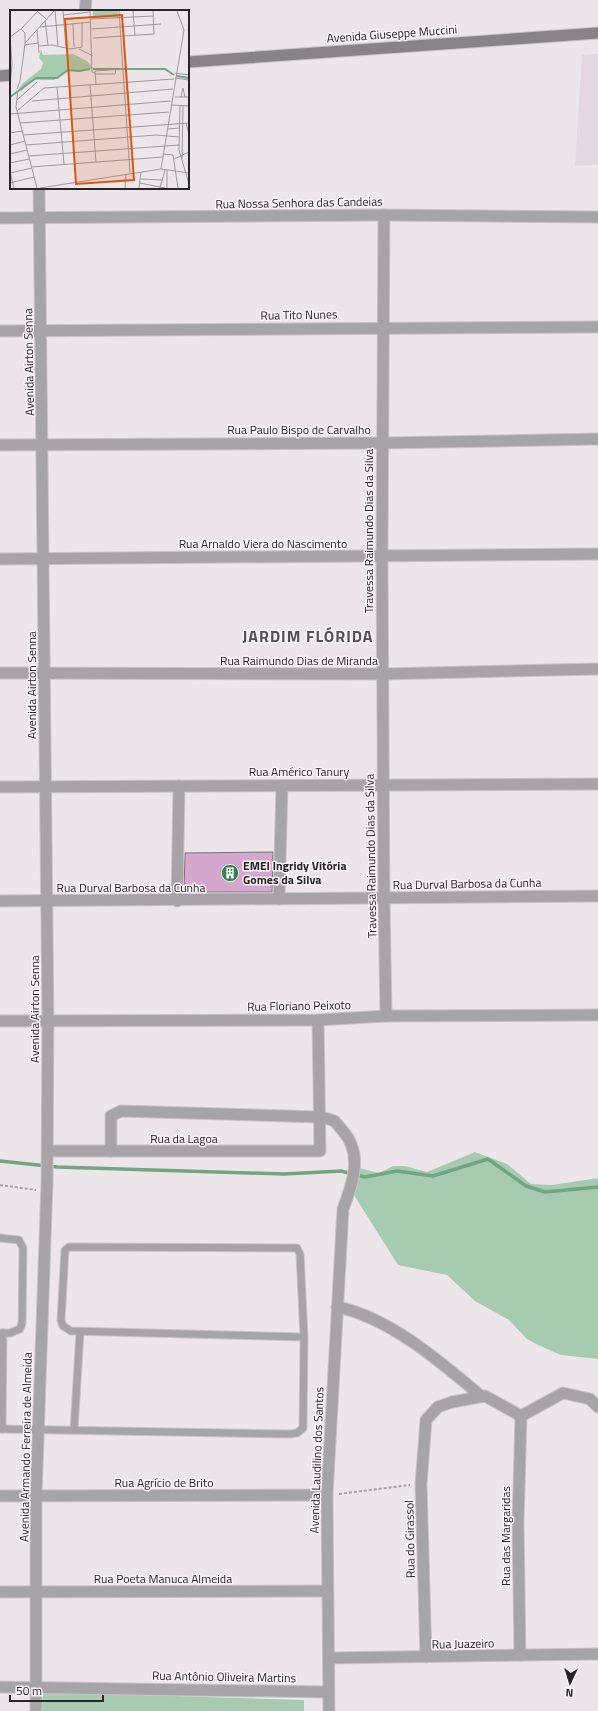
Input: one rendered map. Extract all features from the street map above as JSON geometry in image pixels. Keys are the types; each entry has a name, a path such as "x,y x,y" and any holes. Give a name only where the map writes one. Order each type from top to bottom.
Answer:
{"main road":[{"name":"Avenida Giuseppe Muccini","path":"189,62 598,33"},
{"path":"0,76 10,75"}],"street":[{"path":"85,10 86,0"},
{"name":"Avenida Airton Senna","path":"39,189 43,445 48,1021 47,1187"},
{"name":"Rua Nossa Senhora das Candeias","path":"0,218 384,215 598,216"},
{"name":"Travessa Raimundo Dias da Silva","path":"384,215 382,327 382,556 386,1016"},
{"name":"Rua Tito Nunes","path":"0,331 382,327 598,327"},
{"name":"Rua Paulo Bispo de Carvalho","path":"0,445 382,443 598,439"},
{"name":"Rua Arnaldo Viera do Nascimento","path":"0,559 598,554"},
{"name":"Rua Raimundo Dias de Miranda","path":"0,673 383,674 598,669"},
{"name":"Rua Américo Tanury","path":"0,787 598,784"},
{"path":"177,901 179,786"},
{"path":"279,899 282,786"},
{"name":"Rua Durval Barbosa da Cunha","path":"0,901 177,901 598,896"},
{"name":"Rua Floriano Peixoto","path":"0,1021 318,1020 386,1016 598,1015"},
{"path":"111,1151 110,1120 113,1114 121,1111 319,1117 318,1020"},
{"name":"Rua da Lagoa","path":"48,1154 111,1151 320,1151 319,1117"},
{"name":"Avenida Laudilino dos Santos","path":"319,1117 335,1122 349,1138 354,1149 356,1160 348,1195 342,1209 337,1307 328,1495 327,1591 329,1711"},
{"name":"Avenida Armando Ferreira de Almeida","path":"36,1711 36,1496 47,1187"},
{"path":"337,1307 352,1310 370,1317 394,1331 443,1364 481,1396 485,1396 521,1416 563,1393 590,1399 598,1407"},
{"name":"Rua do Girassol","path":"426,1657 421,1484 426,1420 438,1407 452,1402 481,1396"},
{"name":"Rua das Margaridas","path":"520,1655 518,1522 521,1416"},
{"name":"Rua Agrício de Brito","path":"0,1496 328,1495"},
{"name":"Rua Poeta Manuca Almeida","path":"0,1592 327,1591"},
{"name":"Rua Juazeiro","path":"328,1658 598,1654"},
{"name":"Rua Antônio Oliveira Martins","path":"0,1687 328,1692"}],"lane":[{"path":"0,1238 19,1240 23,1248 22,1322 20,1329 16,1332 2,1333 1,1428 297,1433 301,1431 304,1423 304,1337 299,1250 294,1248 69,1247 66,1250 61,1320 66,1329 80,1332 304,1337"},
{"path":"74,1430 80,1332"}],"path":[{"path":"0,1185 47,1187"},
{"path":"328,1495 421,1484"}],"shaded area":[{"path":"598,54 598,165 575,166 582,55"}],"green space":[{"path":"475,1152 507,1164 531,1184 552,1185 598,1178 598,1359 561,1355 538,1345 527,1339 509,1320 475,1301 447,1275 398,1265 347,1184 355,1167 379,1173 393,1166 405,1166 427,1172"},
{"path":"43,1692 304,1700 304,1711 42,1711"}],"building":[{"name":"EMEI lngridy Vitória Gomes da Silva","path":"273,852 272,892 184,892 185,853"}],"waterway":[{"path":"0,1161 57,1167 284,1174 341,1171 365,1177 397,1171 433,1176 488,1159 526,1186 545,1192 598,1187"}],"place":[{"name":"EMEI lngridy Vitória Gomes da Silva","path":"230,873"}],"district":[{"name":"JARDIM FLÓRIDA","path":"308,636"}]}
